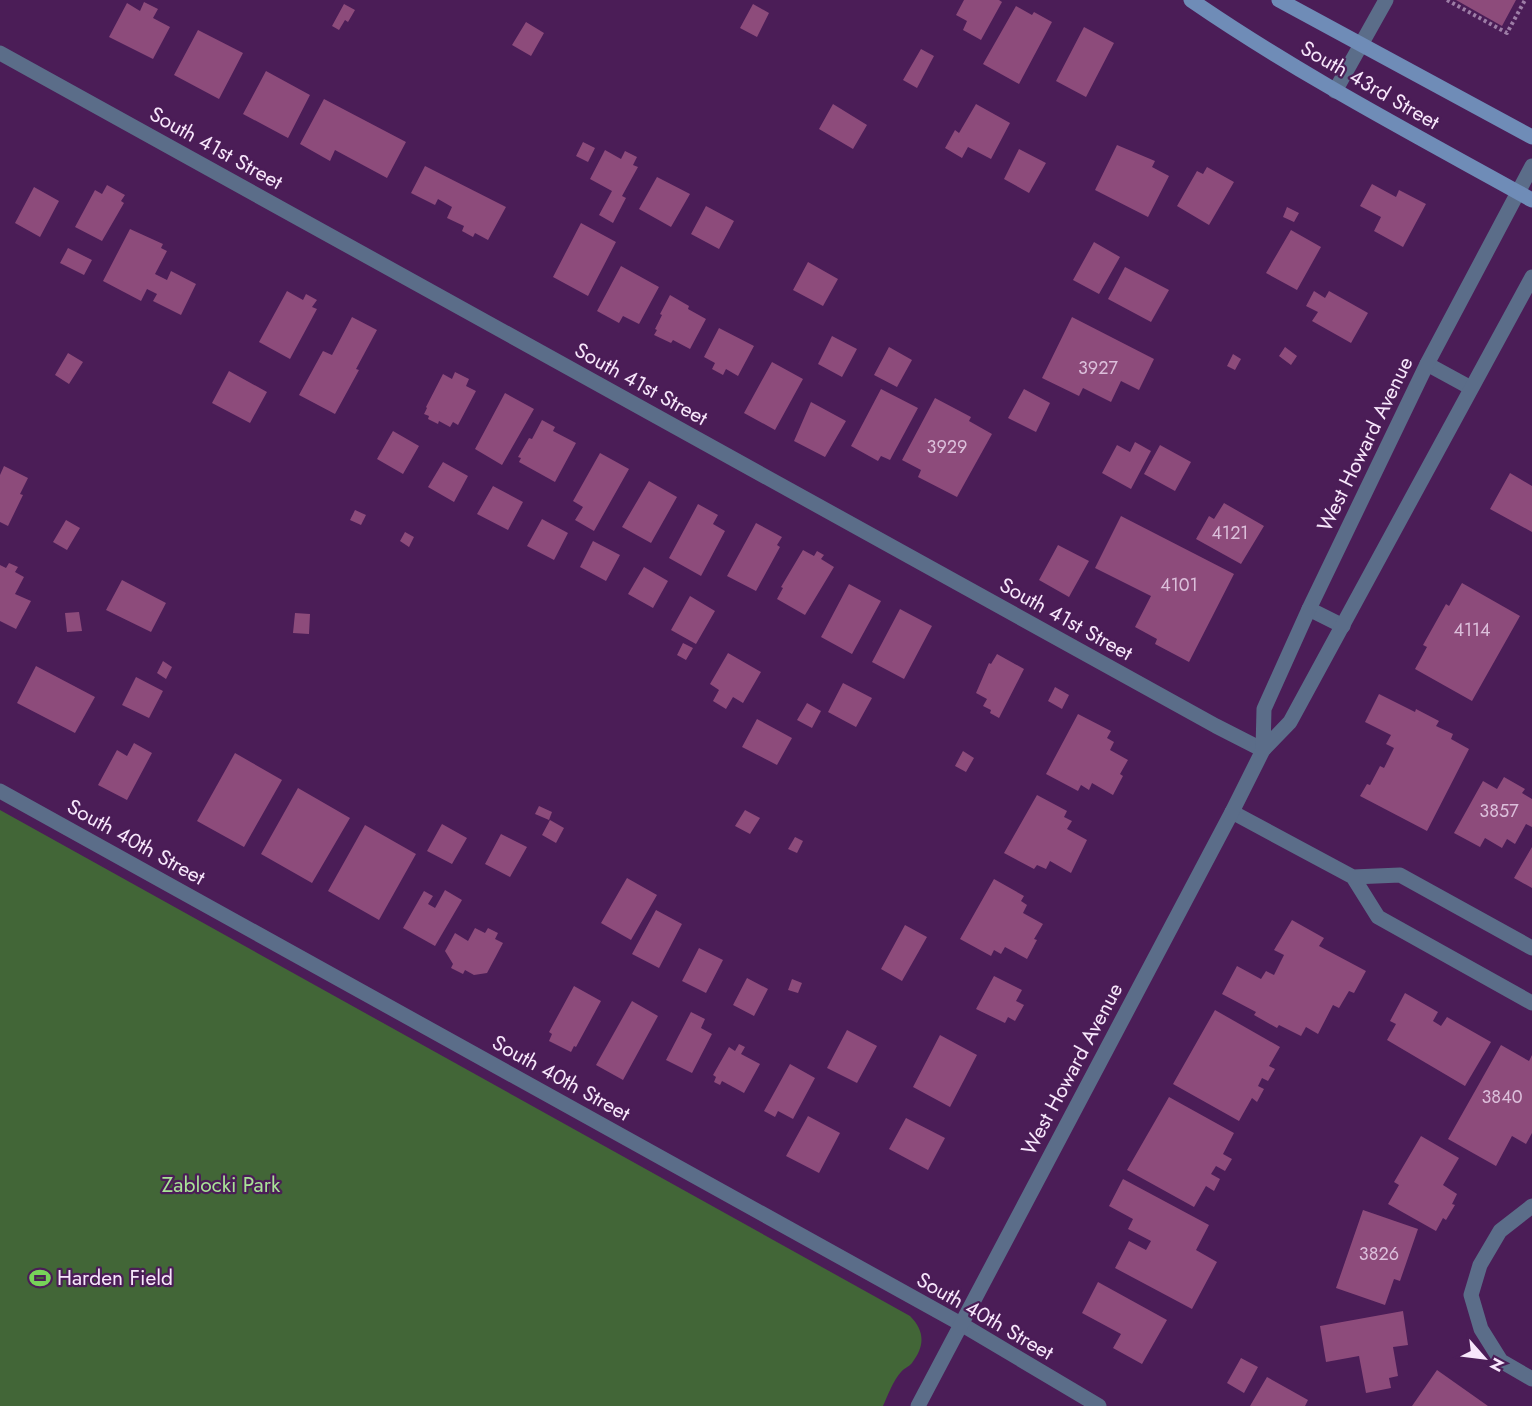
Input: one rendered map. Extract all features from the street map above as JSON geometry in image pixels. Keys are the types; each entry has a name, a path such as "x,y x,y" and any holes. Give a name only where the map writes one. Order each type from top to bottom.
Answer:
{"main road":[{"name":"South 43rd Street","path":"1191,0 1252,42 1335,91 1532,200"},
{"name":"South 43rd Street","path":"1279,0 1532,137"}],"street":[{"path":"1335,91 1386,0"},
{"name":"South 41st Street","path":"0,53 1263,750"},
{"name":"West Howard Avenue","path":"1263,750 1264,709 1309,609 1426,364 1532,166"},
{"name":"West Howard Avenue","path":"918,1406 1263,750 1290,722 1532,277"},
{"path":"1426,364 1472,388"},
{"path":"1309,609 1343,626"},
{"name":"South 40th Street","path":"0,791 961,1324 1099,1406"},
{"path":"1232,812 1353,877 1378,917 1532,1003"},
{"path":"1353,877 1400,875 1532,948"},
{"path":"1532,1206 1500,1231 1480,1265 1471,1295 1481,1329 1501,1361 1532,1379"}],"path":[{"path":"1448,0 1507,33 1525,0"}],"green space":[{"name":"Zablocki Park","path":"0,810 910,1316 921,1333 921,1345 916,1357 898,1376 883,1406 0,1406"}],"building":[{"path":"964,0 999,0 1002,2 981,40 963,30 967,21 956,15"},
{"path":"1456,0 1516,0 1502,26"},
{"path":"144,2 158,9 153,18 170,27 153,59 109,37 127,3 140,11"},
{"path":"344,4 355,10 348,22 345,20 339,30 332,26"},
{"path":"753,4 769,13 757,37 740,28"},
{"path":"1016,6 1032,15 1034,12 1052,22 1019,84 983,64"},
{"path":"526,22 544,33 531,56 512,45"},
{"path":"1084,27 1114,43 1086,97 1056,81"},
{"path":"198,30 243,53 219,99 174,75"},
{"path":"921,49 934,56 917,88 903,80"},
{"path":"266,71 310,95 288,138 243,114"},
{"path":"324,99 406,142 387,178 335,150 330,161 300,144"},
{"path":"833,104 867,125 853,149 819,129"},
{"path":"976,104 1010,123 991,159 968,147 962,158 945,148 955,130 959,133"},
{"path":"583,142 595,148 588,162 576,156"},
{"path":"1117,145 1155,161 1152,167 1169,176 1148,217 1095,190"},
{"path":"1019,149 1046,163 1029,193 1004,179"},
{"path":"605,150 621,159 625,151 637,157 633,165 638,167 622,196 626,198 613,223 599,215 612,191 590,179"},
{"path":"425,166 506,207 488,240 475,233 473,237 462,231 464,226 447,218 452,207 438,199 435,205 411,193"},
{"path":"1207,167 1234,182 1209,225 1177,206 1197,171 1203,174"},
{"path":"657,177 690,194 671,227 639,209"},
{"path":"1372,184 1396,197 1399,190 1426,204 1403,247 1374,231 1381,217 1360,206"},
{"path":"107,185 125,195 121,201 124,203 102,241 75,227 95,190 102,194"},
{"path":"34,187 59,201 40,237 15,223"},
{"path":"706,206 734,221 719,249 691,234"},
{"path":"1287,207 1299,213 1294,222 1283,217"},
{"path":"581,223 616,242 588,296 553,277"},
{"path":"130,229 163,244 161,248 167,251 155,274 167,280 171,271 196,284 181,315 153,301 157,294 147,289 141,301 103,281"},
{"path":"1291,230 1321,247 1297,290 1266,273"},
{"path":"1094,242 1120,257 1099,294 1073,280"},
{"path":"68,248 92,260 84,275 60,263"},
{"path":"808,262 838,279 823,306 793,290"},
{"path":"621,266 659,287 639,324 623,316 619,323 597,311"},
{"path":"1125,267 1169,290 1151,322 1108,299"},
{"path":"287,291 303,300 306,294 317,300 312,307 317,309 290,359 259,342"},
{"path":"1314,291 1325,298 1329,291 1368,313 1351,343 1312,321 1318,312 1306,306"},
{"path":"670,295 706,319 690,349 673,340 671,343 654,335 662,315 660,314"},
{"path":"352,317 377,330 335,414 299,395 323,351 332,355"},
{"path":"1072,317 1154,359 1139,390 1121,381 1111,402 1083,388 1079,396 1042,378"},
{"path":"719,328 754,346 738,376 726,369 723,375 712,369 715,363 704,357"},
{"path":"832,336 857,349 842,377 818,364"},
{"path":"889,347 912,360 897,387 874,375"},
{"path":"1285,347 1297,356 1291,365 1279,356"},
{"path":"68,353 83,362 69,384 55,375"},
{"path":"1233,354 1241,359 1235,370 1227,366"},
{"path":"772,362 803,379 775,430 744,413"},
{"path":"229,371 267,392 250,423 212,403"},
{"path":"455,372 469,379 466,386 476,391 458,425 453,422 450,427 439,421 438,424 428,419 429,416 424,414 443,374 452,379"},
{"path":"881,389 918,408 890,460 881,456 878,461 851,446"},
{"path":"1024,389 1050,403 1036,432 1008,418"},
{"path":"505,393 534,409 502,465 475,449"},
{"path":"935,398 971,417 969,421 992,434 957,497 918,477 921,470 902,460"},
{"path":"811,402 846,421 825,457 794,441"},
{"path":"542,420 555,427 553,431 576,443 555,482 519,462 521,458 518,457 529,438 532,439"},
{"path":"393,431 419,446 403,474 377,459"},
{"path":"1135,442 1151,451 1131,489 1102,473 1117,445 1130,452"},
{"path":"1160,445 1191,462 1175,491 1144,474"},
{"path":"600,453 629,469 594,531 575,520 583,507 573,501"},
{"path":"443,462 468,476 454,502 428,487"},
{"path":"4,466 28,478 20,494 23,495 8,526 0,522 0,475"},
{"path":"1510,473 1532,486 1532,532 1490,509"},
{"path":"649,481 677,497 651,543 622,527"},
{"path":"493,486 523,502 508,530 477,514"},
{"path":"1224,503 1264,526 1241,564 1196,539 1209,516 1214,519"},
{"path":"698,504 718,515 713,524 725,531 701,576 669,558"},
{"path":"355,510 366,515 361,525 350,520"},
{"path":"1121,516 1234,574 1189,662 1155,644 1157,639 1135,627 1151,596 1095,568"},
{"path":"542,519 568,533 554,560 527,546"},
{"path":"66,520 80,528 67,550 53,542"},
{"path":"756,523 782,537 777,545 780,547 756,591 727,576"},
{"path":"405,532 414,537 409,547 400,541"},
{"path":"593,541 620,555 606,581 580,567"},
{"path":"1058,545 1089,561 1069,597 1039,580"},
{"path":"803,550 814,556 817,551 824,555 821,559 834,567 805,615 777,599 783,588 781,587"},
{"path":"9,563 18,567 15,572 24,577 15,594 31,601 16,629 0,621 0,565 6,568"},
{"path":"644,567 668,581 653,608 628,594"},
{"path":"122,580 166,603 151,632 106,610"},
{"path":"1462,583 1520,616 1472,701 1415,669 1427,647 1423,645 1446,604 1449,606"},
{"path":"849,584 881,601 852,654 821,637"},
{"path":"690,596 715,611 696,644 671,630"},
{"path":"900,609 932,626 904,679 872,662"},
{"path":"79,612 82,631 67,632 65,613"},
{"path":"295,613 310,614 309,634 293,633"},
{"path":"683,643 693,648 686,660 677,655"},
{"path":"728,653 761,672 743,703 733,697 726,709 713,701 719,690 710,684"},
{"path":"997,654 1024,669 999,718 983,706 987,699 976,693 989,663 991,664"},
{"path":"163,661 172,667 166,679 157,673"},
{"path":"36,666 95,697 75,733 17,703"},
{"path":"136,677 163,691 149,718 122,705"},
{"path":"843,683 872,698 856,727 828,712"},
{"path":"1055,687 1069,695 1062,709 1048,701"},
{"path":"1379,694 1439,721 1436,726 1453,734 1451,739 1469,749 1427,831 1360,796 1367,784 1370,785 1380,766 1384,768 1394,748 1386,744 1391,735 1365,722"},
{"path":"807,703 821,711 812,728 797,720"},
{"path":"1078,714 1111,731 1107,738 1114,742 1110,750 1128,760 1120,774 1123,776 1113,795 1092,783 1089,790 1081,785 1078,791 1046,774"},
{"path":"757,719 792,738 777,765 742,747"},
{"path":"134,743 152,753 127,800 98,785 117,750 127,756"},
{"path":"963,751 974,758 966,772 955,766"},
{"path":"235,753 282,780 244,847 197,821"},
{"path":"1504,777 1525,789 1522,793 1532,799 1532,827 1526,824 1515,844 1507,839 1502,848 1485,838 1480,847 1454,833 1483,781 1497,789"},
{"path":"298,788 350,818 312,883 261,854"},
{"path":"1037,795 1067,811 1064,817 1072,821 1067,829 1087,840 1071,873 1050,861 1046,869 1037,865 1034,869 1004,853"},
{"path":"539,806 552,812 549,820 535,814"},
{"path":"745,810 760,818 750,834 735,826"},
{"path":"550,820 564,828 556,843 542,835"},
{"path":"442,824 467,838 452,864 427,851"},
{"path":"365,825 416,854 379,920 328,891"},
{"path":"501,834 527,847 510,877 485,864"},
{"path":"795,837 803,841 797,853 788,849"},
{"path":"1532,847 1532,888 1514,878"},
{"path":"627,878 657,895 631,940 601,923"},
{"path":"994,879 1024,896 1021,901 1027,905 1023,913 1043,924 1034,939 1037,940 1027,959 1005,947 1001,954 994,950 991,956 960,939"},
{"path":"445,890 462,900 435,946 403,928 424,891 433,896 428,904 435,908"},
{"path":"656,910 682,924 659,968 632,954"},
{"path":"1292,920 1324,938 1319,946 1366,971 1354,993 1349,991 1339,1008 1333,1005 1318,1034 1306,1027 1301,1036 1279,1025 1277,1028 1254,1015 1256,1012 1222,994 1237,966 1261,979 1266,971 1274,975 1284,955 1274,950"},
{"path":"905,925 927,937 902,981 881,969"},
{"path":"475,928 485,933 488,928 498,933 495,939 503,943 487,973 474,975 465,970 463,974 451,968 453,964 445,951 455,933 468,941"},
{"path":"699,948 723,960 706,993 682,981"},
{"path":"994,976 1022,990 1016,1001 1024,1005 1015,1021 1008,1017 1005,1023 976,1009"},
{"path":"747,978 768,989 754,1016 733,1005"},
{"path":"792,979 802,983 798,993 788,990"},
{"path":"574,986 601,1001 571,1052 549,1041 552,1034 549,1032"},
{"path":"1405,993 1438,1012 1433,1021 1441,1026 1447,1017 1491,1042 1465,1086 1387,1040 1396,1024 1390,1021"},
{"path":"632,1001 658,1016 623,1080 596,1065"},
{"path":"1215,1010 1280,1047 1269,1066 1275,1069 1268,1081 1262,1078 1258,1086 1264,1089 1257,1102 1252,1098 1239,1121 1173,1084"},
{"path":"691,1012 705,1019 701,1028 712,1034 692,1073 666,1060"},
{"path":"847,1030 877,1046 857,1083 827,1068"},
{"path":"940,1035 977,1055 950,1107 913,1087"},
{"path":"739,1044 745,1047 741,1054 760,1064 744,1093 722,1081 720,1085 714,1082 716,1077 713,1075 729,1047 735,1051"},
{"path":"1501,1045 1529,1061 1532,1055 1532,1133 1526,1144 1512,1136 1496,1166 1448,1139"},
{"path":"790,1064 815,1078 793,1119 778,1111 775,1117 764,1111"},
{"path":"1169,1097 1234,1133 1223,1154 1232,1159 1225,1171 1216,1166 1211,1174 1220,1179 1214,1191 1206,1186 1194,1207 1127,1170"},
{"path":"808,1116 840,1133 819,1173 786,1156"},
{"path":"906,1118 945,1138 928,1170 889,1149"},
{"path":"1421,1136 1459,1158 1443,1185 1457,1194 1452,1204 1455,1205 1446,1220 1443,1218 1436,1231 1388,1204 1399,1185 1394,1182"},
{"path":"1123,1179 1209,1225 1196,1250 1217,1262 1192,1309 1115,1268 1129,1241 1146,1250 1151,1241 1128,1229 1133,1219 1109,1206"},
{"path":"1363,1210 1418,1229 1400,1281 1394,1279 1385,1305 1336,1288"},
{"path":"1098,1282 1167,1320 1142,1364 1113,1348 1121,1334 1082,1313"},
{"path":"1403,1311 1408,1345 1393,1347 1398,1376 1389,1378 1391,1388 1366,1393 1359,1356 1326,1362 1320,1326"},
{"path":"1241,1358 1258,1367 1244,1393 1227,1383"},
{"path":"1437,1370 1488,1406 1412,1406"},
{"path":"1267,1377 1308,1400 1305,1406 1250,1406"}],"place":[{"name":"Harden Field","path":"40,1278"}]}
